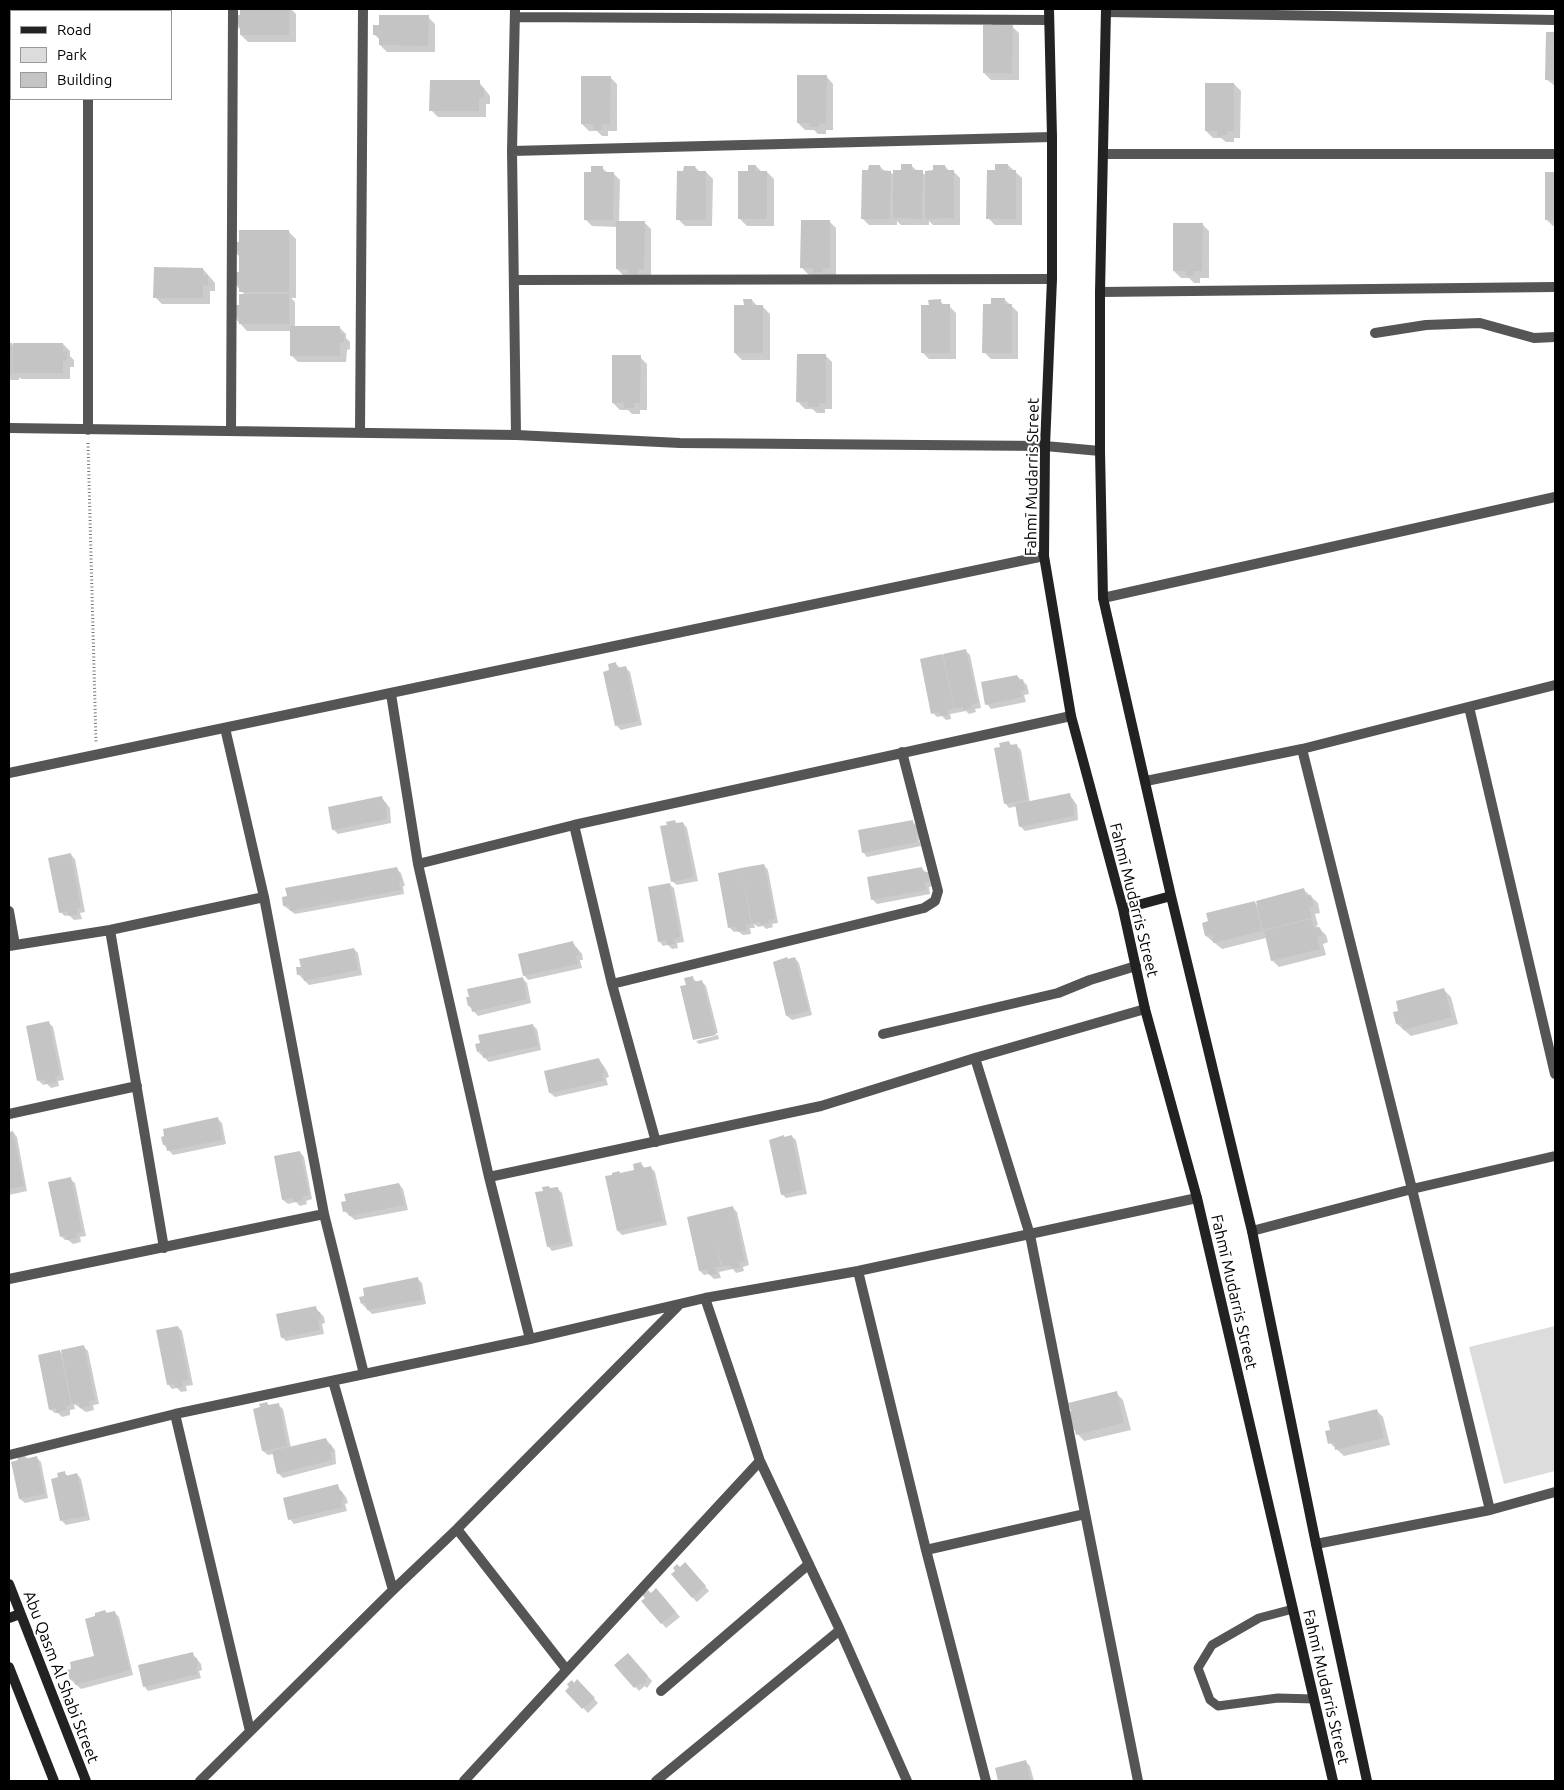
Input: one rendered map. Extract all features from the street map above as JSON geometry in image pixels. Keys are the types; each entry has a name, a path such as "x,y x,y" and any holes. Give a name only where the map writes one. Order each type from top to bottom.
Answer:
{"street":[{"path":"231,431 233,9"},
{"path":"360,431 363,9"},
{"path":"1106,10 1555,20"},
{"name":"Fahmī Mudarris Street","path":"1106,10 1100,292 1100,451 1103,598 1171,896 1252,1231 1316,1544 1368,1781"},
{"path":"516,434 512,151 515,13 1049,14"},
{"name":"Fahmī Mudarris Street","path":"1049,14 1052,137 1052,279 1045,446 1044,556 1071,716 1123,909 1145,1009 1197,1198 1333,1781"},
{"path":"88,100 88,430"},
{"path":"512,151 1052,137"},
{"path":"1103,154 1555,154"},
{"path":"515,280 1052,279"},
{"path":"1100,292 1555,288"},
{"path":"1375,333 1426,325 1480,323 1534,338 1555,337"},
{"path":"9,428 516,434 680,443 1045,446 1100,451"},
{"path":"1103,598 1555,497"},
{"path":"9,773 1044,556"},
{"path":"1146,781 1302,749 1555,685"},
{"path":"390,694 418,864 489,1177 530,1339"},
{"path":"1469,706 1555,1074"},
{"path":"418,864 574,825 1071,716"},
{"path":"225,728 264,897 324,1214 364,1374"},
{"path":"1302,749 1490,1510"},
{"path":"612,984 924,908 935,901 938,891 902,752"},
{"path":"574,825 612,984 656,1142"},
{"path":"1123,909 1171,896"},
{"path":"9,911 12,945 110,930 264,897"},
{"path":"110,930 164,1248"},
{"path":"883,1034 1058,993 1090,980 1136,966"},
{"path":"489,1177 820,1106 975,1058 1145,1009"},
{"path":"975,1058 1030,1235 1138,1781"},
{"path":"9,1114 137,1086"},
{"path":"1252,1231 1412,1189 1555,1156"},
{"path":"9,1454 176,1414 530,1339 679,1306 705,1298 858,1271 1197,1198"},
{"path":"9,1279 324,1214"},
{"path":"858,1271 926,1550 986,1781"},
{"path":"705,1298 760,1461 840,1630 907,1781"},
{"path":"200,1781 457,1529 679,1306"},
{"path":"333,1381 393,1590"},
{"path":"176,1414 250,1730"},
{"path":"464,1781 760,1461"},
{"path":"1316,1544 1490,1510 1555,1492"},
{"path":"926,1550 1085,1514"},
{"path":"457,1529 566,1669"},
{"path":"661,1691 809,1564"},
{"name":"Abu Qasm Al Shabi Street","path":"9,1584 86,1781"},
{"path":"9,1618 20,1614"},
{"path":"656,1781 840,1630"},
{"path":"9,1667 54,1781"}],"lane":[{"path":"1293,1609 1258,1618 1212,1645 1198,1668 1210,1700 1218,1706 1278,1698 1314,1699"}],"path":[{"path":"88,430 96,755"}],"green space":[{"path":"1555,1326 1555,1471 1504,1484 1469,1347"}],"building":[{"path":"240,9 290,9 289,35 240,35 240,25 234,25 234,15 240,15"},
{"path":"379,15 429,15 428,46 379,45 379,35 373,35 373,25 379,25"},
{"path":"992,19 1005,19 1005,25 1013,25 1012,73 983,73 983,25 992,25"},
{"path":"9,23 10,23 10,53"},
{"path":"1546,32 1555,32 1555,80 1545,80"},
{"path":"797,75 827,75 826,123 819,124 819,127 810,127 810,123 797,123"},
{"path":"581,76 611,76 610,125 602,124 602,130 594,130 594,124 581,124"},
{"path":"430,80 480,80 480,87 484,88 484,98 479,98 479,111 429,111"},
{"path":"1205,83 1234,83 1234,131 1227,131 1227,135 1217,136 1217,131 1205,131"},
{"path":"901,164 912,164 912,170 923,170 922,219 893,218 893,170 901,170"},
{"path":"995,164 1008,164 1008,170 1016,170 1016,219 986,219 987,170 995,170"},
{"path":"748,165 756,165 756,171 767,171 767,219 738,219 738,171 748,171"},
{"path":"869,165 880,165 880,170 891,171 890,219 861,219 862,170 868,170"},
{"path":"933,165 945,165 945,170 954,170 954,218 925,219 925,171 933,170"},
{"path":"591,166 603,166 603,172 614,172 613,220 584,220 584,172 591,172"},
{"path":"684,166 695,166 696,171 706,171 706,220 676,220 677,171 683,171"},
{"path":"1545,172 1555,172 1555,220 1545,220"},
{"path":"801,220 830,220 830,268 823,269 823,272 813,273 813,268 800,268"},
{"path":"616,221 645,221 644,269 638,269 638,274 628,274 628,269 616,269"},
{"path":"1173,223 1203,223 1202,271 1194,271 1194,276 1186,276 1186,271 1173,271"},
{"path":"239,230 289,230 289,292 239,292 239,284 233,284 233,272 239,272 239,251 233,251 233,242 239,242"},
{"path":"154,267 203,268 203,275 208,275 208,285 203,285 203,298 153,298"},
{"path":"239,294 289,294 289,324 239,324 239,317 233,317 233,305 239,305"},
{"path":"991,298 1005,298 1004,304 1012,304 1012,353 982,353 983,304 991,304"},
{"path":"743,299 752,299 752,305 763,305 763,353 734,353 734,305 744,305"},
{"path":"941,299 941,304 950,304 950,353 921,353 921,305 929,305 928,300"},
{"path":"290,326 340,326 340,334 344,334 344,343 340,343 340,356 290,356"},
{"path":"9,343 12,343 12,374 9,374"},
{"path":"13,343 63,343 63,352 67,351 67,360 63,361 63,373 13,373"},
{"path":"797,354 826,354 826,403 819,403 819,407 808,407 808,402 796,402"},
{"path":"612,355 641,355 640,403 634,403 634,408 624,408 624,403 612,403"},
{"path":"966,649 978,703 971,705 972,708 963,710 963,707 955,709 943,654"},
{"path":"942,654 954,708 947,710 948,715 940,716 939,712 931,714 920,659"},
{"path":"616,662 617,668 626,666 638,721 615,726 603,672 609,670 608,664"},
{"path":"1017,675 1019,680 1023,679 1025,690 1021,691 1022,697 985,705 981,682"},
{"path":"1009,741 1010,745 1017,744 1027,800 1004,804 994,748 1000,747 999,743"},
{"path":"1070,793 1071,799 1073,799 1074,816 1019,827 1015,804"},
{"path":"382,796 384,803 386,802 387,819 332,830 328,807"},
{"path":"675,820 676,823 683,822 694,877 671,882 660,826 667,825 666,822"},
{"path":"913,820 913,825 918,824 920,835 916,836 917,842 862,853 858,830"},
{"path":"71,853 81,908 77,908 78,914 68,916 67,911 59,913 48,858"},
{"path":"764,864 775,919 768,920 769,923 760,925 760,922 752,923 741,868"},
{"path":"397,867 402,881 399,882 401,890 290,911 289,905 283,906 282,897 287,896 285,888"},
{"path":"922,867 923,872 928,872 929,882 925,882 926,890 871,900 867,877"},
{"path":"741,868 751,924 746,924 747,930 737,932 736,926 728,928 718,873"},
{"path":"670,883 680,937 673,939 675,944 667,945 666,940 658,942 648,887"},
{"path":"1304,888 1306,896 1311,895 1314,906 1309,908 1312,918 1263,930 1256,901"},
{"path":"1255,901 1262,931 1213,943 1212,935 1205,936 1202,923 1208,921 1206,913"},
{"path":"1312,919 1314,929 1320,927 1322,936 1317,937 1320,949 1271,961 1264,931"},
{"path":"573,941 579,955 576,956 578,964 523,976 518,954"},
{"path":"354,948 358,970 304,981 302,974 297,975 296,967 301,967 299,959"},
{"path":"787,957 788,959 795,957 809,1011 786,1016 773,962"},
{"path":"693,976 694,982 702,980 716,1035 693,1040 680,986 686,985 684,978"},
{"path":"523,977 527,999 472,1012 471,1006 468,1006 466,997 469,997 467,989"},
{"path":"1444,988 1452,1017 1403,1030 1402,1023 1396,1024 1393,1012 1398,1011 1396,1001"},
{"path":"49,1021 60,1076 55,1077 56,1082 45,1084 45,1079 37,1081 26,1026"},
{"path":"533,1024 538,1046 483,1058 482,1051 477,1052 475,1044 480,1043 478,1035"},
{"path":"599,1058 605,1073 602,1073 604,1081 549,1093 544,1071"},
{"path":"218,1117 223,1140 167,1151 166,1144 163,1145 161,1137 164,1136 163,1129"},
{"path":"13,1131 24,1186 9,1189 9,1132"},
{"path":"784,1135 784,1137 792,1135 803,1190 781,1195 769,1140"},
{"path":"300,1151 309,1195 302,1196 303,1200 294,1202 293,1198 282,1200 274,1156"},
{"path":"641,1162 643,1168 651,1166 663,1221 617,1231 605,1176 619,1171 620,1173 634,1170 633,1164"},
{"path":"71,1177 82,1232 76,1233 77,1238 67,1240 66,1235 60,1237 48,1182"},
{"path":"399,1183 404,1205 349,1216 348,1211 343,1212 341,1202 346,1201 344,1194"},
{"path":"549,1186 550,1188 558,1187 570,1242 547,1247 535,1192 543,1191 542,1187"},
{"path":"733,1206 745,1261 739,1262 740,1267 731,1269 730,1265 722,1266 715,1236 721,1267 715,1267 717,1274 709,1275 707,1269 699,1271 687,1217"},
{"path":"418,1277 422,1300 367,1310 365,1303 361,1304 359,1297 364,1296 363,1288"},
{"path":"316,1306 317,1312 320,1312 321,1319 318,1319 320,1330 281,1338 276,1314"},
{"path":"178,1326 189,1380 182,1382 183,1387 176,1388 175,1383 167,1385 156,1330"},
{"path":"84,1345 95,1400 89,1401 90,1406 80,1408 79,1403 72,1404 61,1350"},
{"path":"60,1350 71,1405 66,1406 67,1410 56,1413 56,1408 49,1410 38,1355"},
{"path":"1117,1391 1124,1423 1076,1435 1073,1423 1068,1424 1065,1413 1071,1411 1068,1403"},
{"path":"267,1402 268,1405 279,1403 287,1446 262,1451 253,1409 260,1407 259,1404"},
{"path":"1377,1409 1384,1438 1335,1450 1334,1442 1328,1444 1325,1431 1330,1430 1328,1421"},
{"path":"326,1438 328,1445 331,1444 332,1460 277,1474 272,1451"},
{"path":"24,1454 25,1459 37,1456 45,1494 19,1499 11,1462 18,1460 17,1456"},
{"path":"65,1471 66,1476 77,1473 86,1516 60,1521 51,1479 58,1477 57,1473"},
{"path":"338,1484 344,1499 341,1500 343,1507 288,1520 283,1498"},
{"path":"685,1562 706,1586 692,1598 671,1574 675,1571 673,1568 677,1564 680,1567"},
{"path":"656,1588 676,1612 661,1624 641,1601 645,1598 642,1595 648,1590 651,1593"},
{"path":"105,1610 106,1613 115,1611 130,1670 75,1685 74,1679 70,1680 67,1670 71,1669 70,1662 94,1656 85,1619"},
{"path":"193,1652 194,1658 197,1658 197,1674 143,1687 138,1665"},
{"path":"628,1653 648,1676 645,1679 647,1681 642,1685 640,1683 634,1688 614,1665"},
{"path":"577,1679 595,1698 582,1709 565,1691 569,1687 567,1684 572,1680 574,1683"},
{"path":"1026,1760 1031,1781 998,1781 995,1768"}]}
